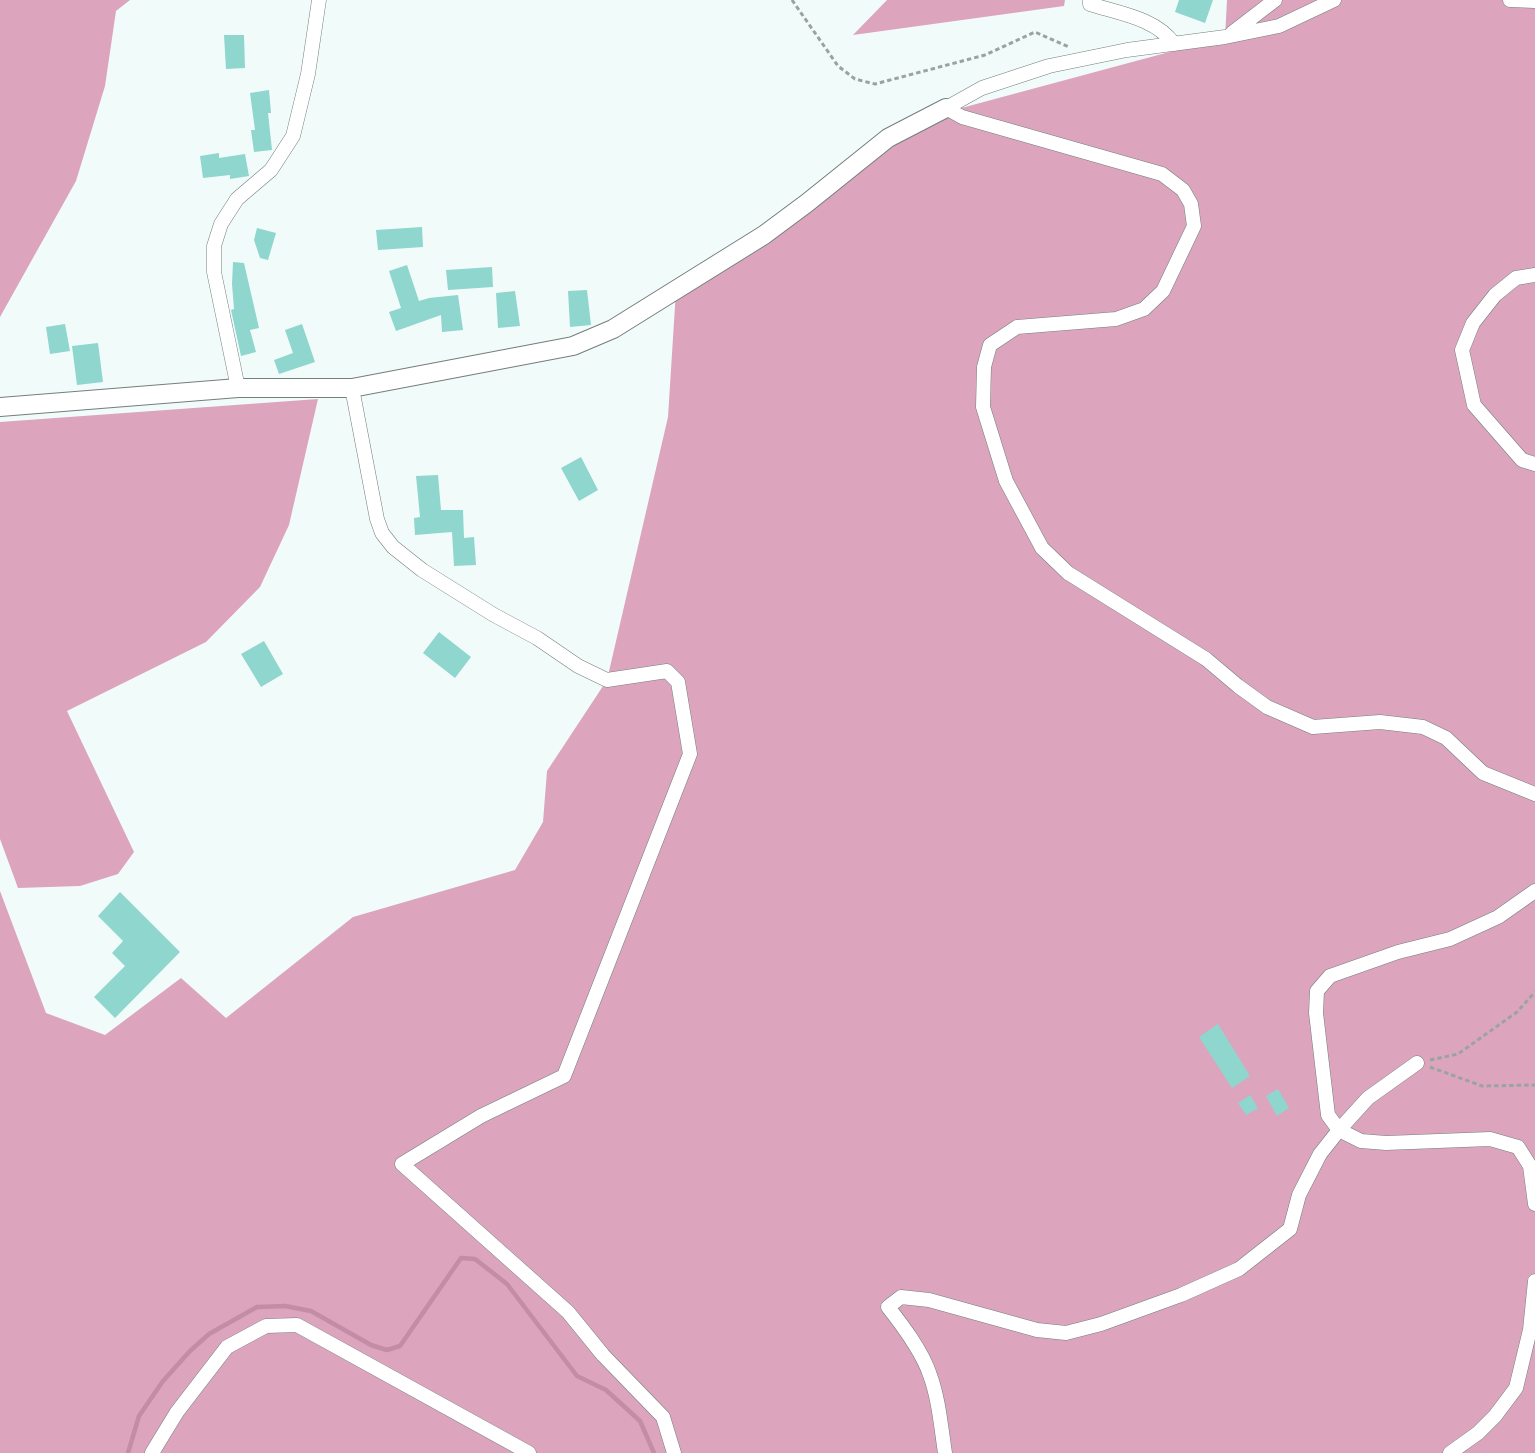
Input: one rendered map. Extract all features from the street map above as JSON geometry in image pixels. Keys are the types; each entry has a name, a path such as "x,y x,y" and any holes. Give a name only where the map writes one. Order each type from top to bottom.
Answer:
{"street":[{"path":"238,388 214,272 214,246 221,224 237,199 271,170 293,136 308,74 319,0"},
{"path":"1090,0 1090,4 1142,20 1167,34 1174,44"},
{"path":"1225,38 1275,0"},
{"path":"0,407 238,388 352,388 573,346 613,329 764,235 888,138 982,88 1049,66 1092,57 1127,50 1225,38 1279,26 1334,0"},
{"path":"1510,0 1535,1"},
{"path":"946,108 962,117 1162,174 1183,190 1191,204 1194,226 1163,291 1144,309 1116,319 1017,327 990,345 984,367 983,407 1006,481 1042,549 1068,573 1206,659 1267,707 1313,727 1380,722 1423,727 1446,738 1483,773 1535,794"},
{"path":"1535,275 1516,278 1495,295 1473,323 1462,350 1474,405 1522,460 1535,464"},
{"path":"352,388 377,519 382,533 393,548 422,570 494,615 537,638 578,666 607,680 667,670 678,682 690,753 564,1076 481,1116 402,1164 568,1312 603,1355 663,1417 675,1453"},
{"path":"1535,891 1497,917 1450,939 1398,952 1330,976 1317,991 1316,1013 1328,1115 1339,1130 1361,1141 1386,1143 1490,1139 1518,1147 1530,1166 1535,1204"},
{"path":"945,1453 930,1373 905,1329 888,1307 901,1297 929,1299 1037,1330 1066,1333 1101,1324 1181,1295 1239,1269 1290,1229 1299,1195 1320,1154 1339,1130 1368,1098 1417,1063"},
{"path":"1450,1453 1478,1433 1495,1416 1516,1388 1530,1330 1535,1281"},
{"path":"152,1453 177,1412 227,1347 266,1326 297,1325 529,1453"}],"path":[{"path":"792,0 838,66 855,79 875,84 985,55 1035,32 1092,57"},
{"path":"1417,1063 1458,1054 1518,1012 1535,992"},
{"path":"1417,1063 1482,1086 1535,1085"}],"shaded area":[{"path":"0,0 130,0 116,11 105,86 76,181 0,317"},
{"path":"887,0 1065,0 1064,6 853,35"},
{"path":"1227,0 1535,0 1535,1453 0,1453 0,891 46,1013 105,1035 181,978 226,1018 353,917 515,870 543,822 547,771 607,680 668,417 676,290 928,117 1225,37"},
{"path":"318,399 289,525 260,587 206,642 67,711 134,852 118,874 80,886 18,888 0,839 0,422"}],"building":[{"path":"1179,0 1213,0 1205,23 1175,12"},
{"path":"224,35 244,35 245,68 226,69"},
{"path":"269,90 271,113 268,113 272,150 254,152 251,130 255,130 250,93"},
{"path":"219,153 219,158 245,154 249,176 230,179 230,175 203,178 200,156"},
{"path":"422,227 423,247 378,250 376,230"},
{"path":"257,228 276,233 268,260 260,258 254,240"},
{"path":"233,262 244,263 259,328 250,330 256,352 241,356 231,310 234,309"},
{"path":"407,265 419,301 458,295 463,330 442,332 441,315 396,331 389,312 401,308 389,271"},
{"path":"492,267 493,287 448,290 446,270"},
{"path":"587,290 591,325 570,327 568,291"},
{"path":"515,291 520,326 498,328 496,293"},
{"path":"65,324 70,351 50,354 46,327"},
{"path":"302,324 315,362 279,374 274,360 293,353 285,330"},
{"path":"98,343 103,382 77,385 72,346"},
{"path":"581,457 598,490 579,501 561,468"},
{"path":"438,475 441,510 463,510 464,538 474,537 476,565 454,566 452,532 415,535 414,518 420,517 416,476"},
{"path":"439,632 471,657 455,678 423,653"},
{"path":"264,641 283,674 261,687 241,654"},
{"path":"120,892 180,952 115,1018 94,997 125,966 112,953 123,941 98,916"},
{"path":"1218,1024 1250,1076 1232,1088 1199,1037"},
{"path":"1278,1089 1289,1108 1277,1116 1266,1096"},
{"path":"1250,1095 1258,1108 1246,1115 1238,1103"}],"waterway":[{"path":"128,1453 139,1416 163,1381 209,1334 257,1307 285,1306 311,1311 371,1345 387,1350 400,1346 461,1258 475,1259 507,1284 577,1376 606,1390 640,1421 654,1453"}]}
